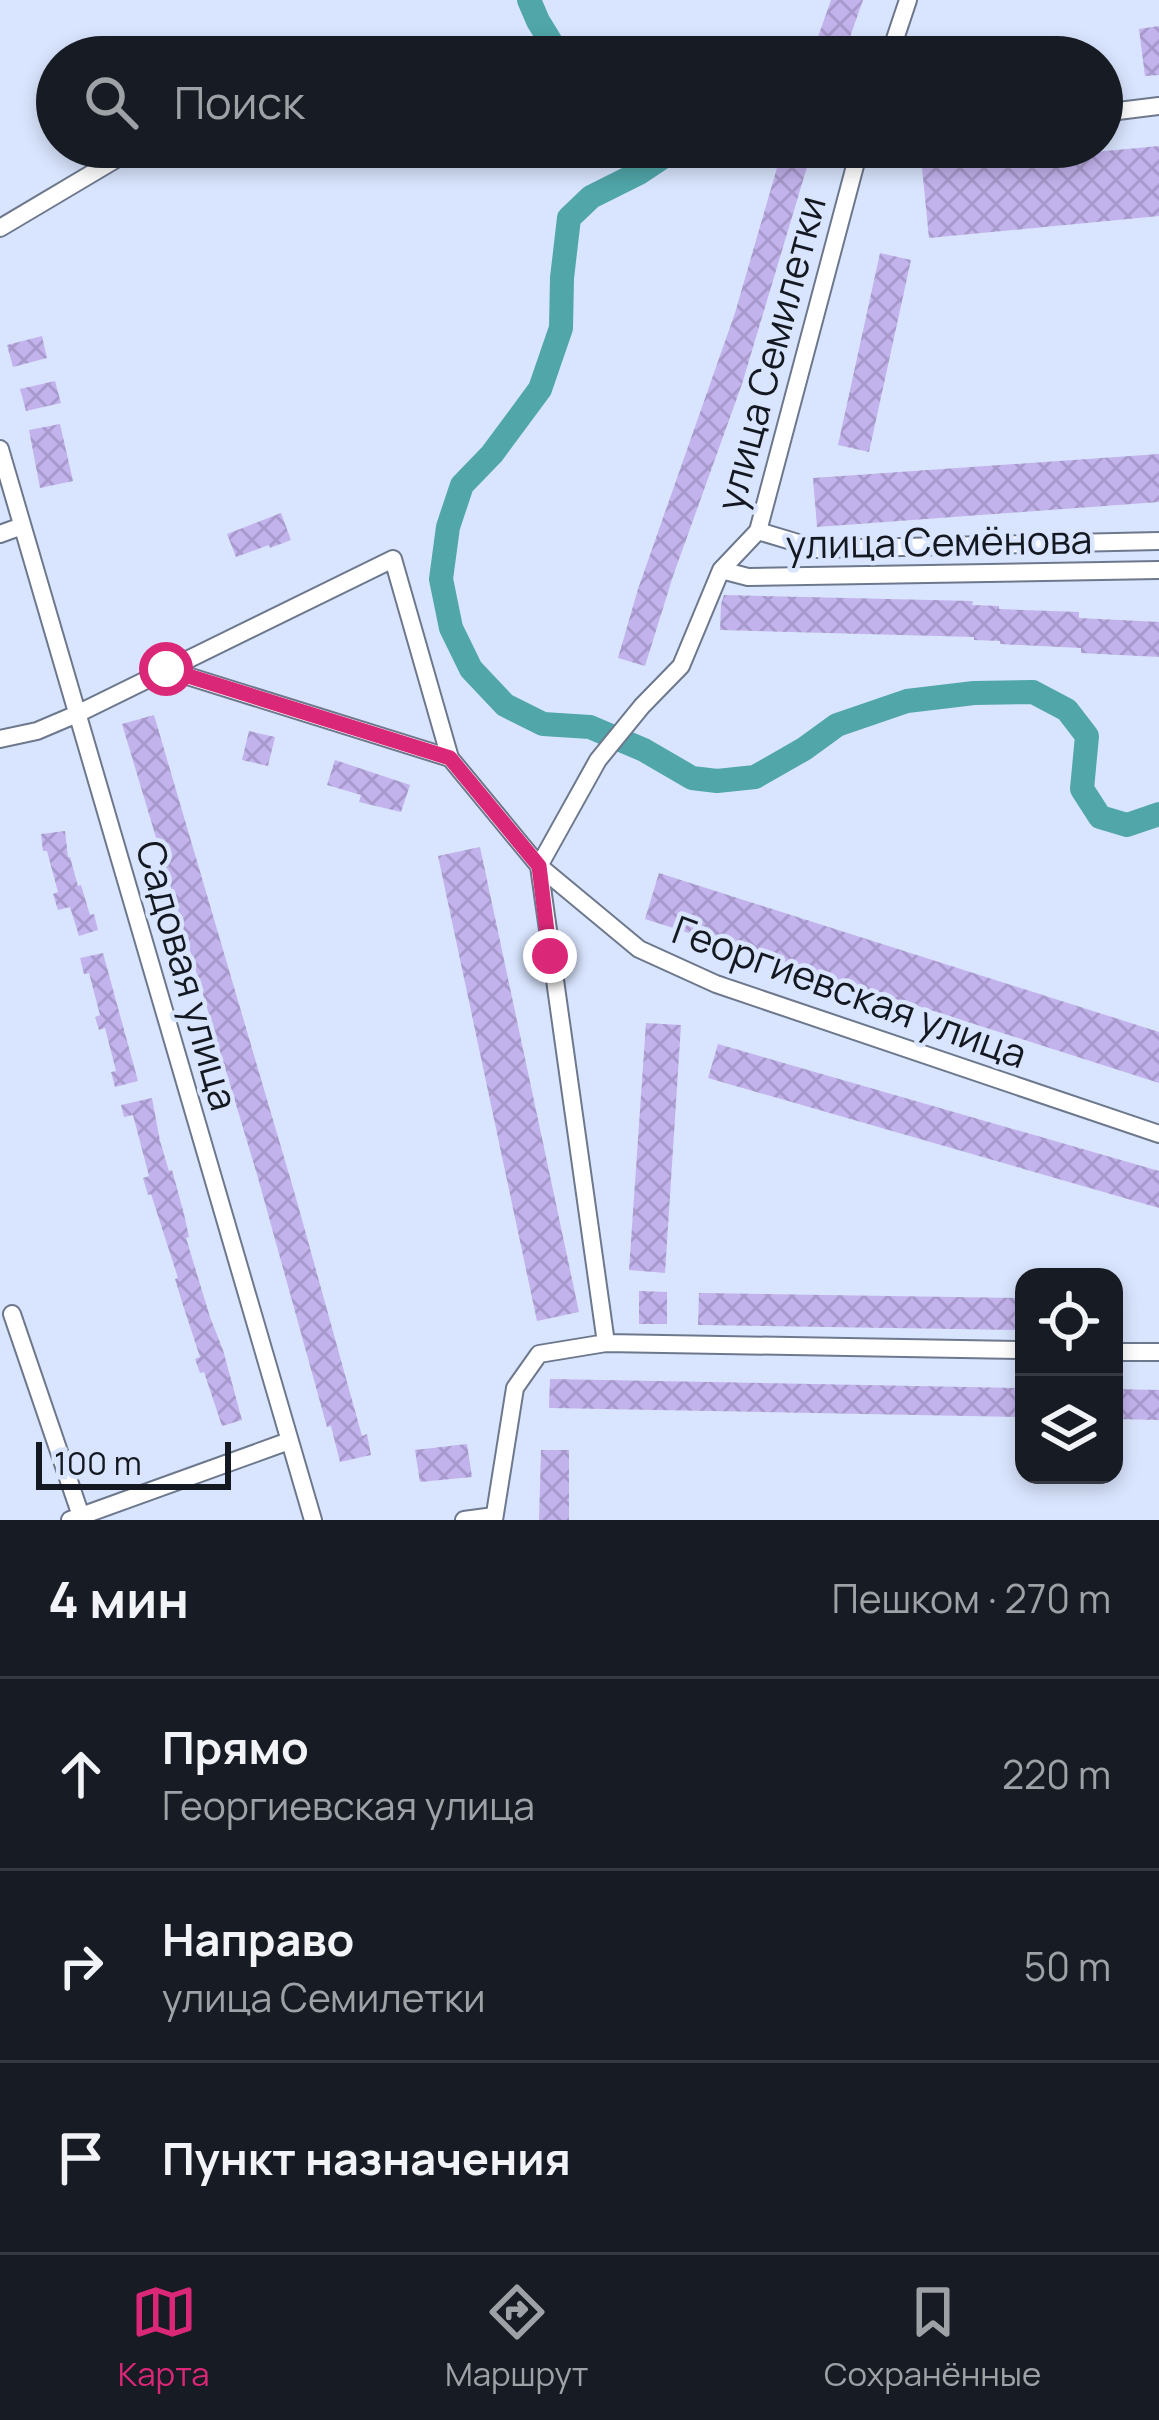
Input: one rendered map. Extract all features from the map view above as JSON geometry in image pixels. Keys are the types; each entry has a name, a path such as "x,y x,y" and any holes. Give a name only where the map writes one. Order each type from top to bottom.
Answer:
{"street":[{"path":"896,36 908,0"},
{"path":"1123,110 1159,106"},
{"path":"0,228 101,168"},
{"name":"улица Семилетки","path":"539,866 598,760 681,666 722,570 758,531 854,168"},
{"name":"Садовая улица","path":"0,449 313,1520"},
{"path":"0,533 22,526"},
{"name":"улица Семёнова","path":"758,531 818,549 1159,541"},
{"name":"Георгиевская улица","path":"0,739 37,731 77,714 393,560 450,758 539,866 639,949 716,985 1159,1134"},
{"name":"улица Семёнова","path":"722,570 748,577 1159,570"},
{"path":"166,669 450,758"},
{"path":"539,866 606,1343"},
{"path":"12,1314 76,1518 289,1441"},
{"path":"464,1520 494,1518 515,1388 539,1354 606,1343 1015,1350"},
{"path":"1123,1352 1159,1352"}],"building":[{"path":"831,0 863,0 850,36 818,36"},
{"path":"1159,26 1159,75 1145,76 1139,29"},
{"path":"1159,146 1159,216 929,238 922,168 1123,168 1123,149"},
{"path":"777,168 807,168 742,384 645,666 618,658 638,589 735,313"},
{"path":"880,253 911,260 869,452 838,445"},
{"path":"42,336 47,358 13,367 7,345"},
{"path":"55,381 61,403 26,411 20,389"},
{"path":"60,424 73,481 40,488 29,430"},
{"path":"1159,454 1159,502 817,527 813,478"},
{"path":"281,513 291,540 236,557 227,534"},
{"path":"724,595 973,601 972,605 999,609 1159,622 1159,657 1081,653 1081,648 1000,644 974,637 720,630"},
{"path":"154,715 371,1455 340,1462 331,1426 327,1427 122,724"},
{"path":"249,731 275,737 268,766 242,760"},
{"path":"335,760 410,785 401,812 359,802 361,795 327,785"},
{"path":"65,831 68,857 98,930 79,936 70,907 58,910 53,894 58,892 47,851 43,851 41,834"},
{"path":"480,847 579,1312 537,1321 438,856"},
{"path":"659,873 1159,1032 1159,1083 645,919"},
{"path":"103,953 138,1081 115,1087 111,1072 116,1071 105,1028 99,1030 89,973 84,974 80,958"},
{"path":"646,1023 681,1025 665,1273 629,1270"},
{"path":"718,1044 1159,1171 1159,1208 708,1078"},
{"path":"152,1098 160,1141 184,1214 186,1238 242,1420 222,1426 195,1359 200,1357 178,1278 143,1178 149,1176 133,1115 124,1117 121,1105"},
{"path":"639,1291 667,1292 667,1324 639,1324"},
{"path":"699,1293 1015,1298 1015,1330 698,1325"},
{"path":"550,1379 1015,1388 1015,1417 549,1408"},
{"path":"1123,1389 1159,1390 1159,1420 1123,1419"},
{"path":"467,1444 472,1477 420,1482 415,1450"},
{"path":"541,1450 569,1450 569,1520 539,1520"}],"waterway":[{"path":"529,0 547,36"},
{"path":"646,168 591,197 569,218 561,328 540,389 492,454 462,485 448,527 441,579 451,628 471,669 505,705 543,724 590,727 692,778 717,781 755,777 837,725 907,701 1033,692 1067,710 1087,736 1082,789 1100,817 1127,825 1159,814"}],"route":[{"path":"166,669 450,758 539,866 550,956"}]}
